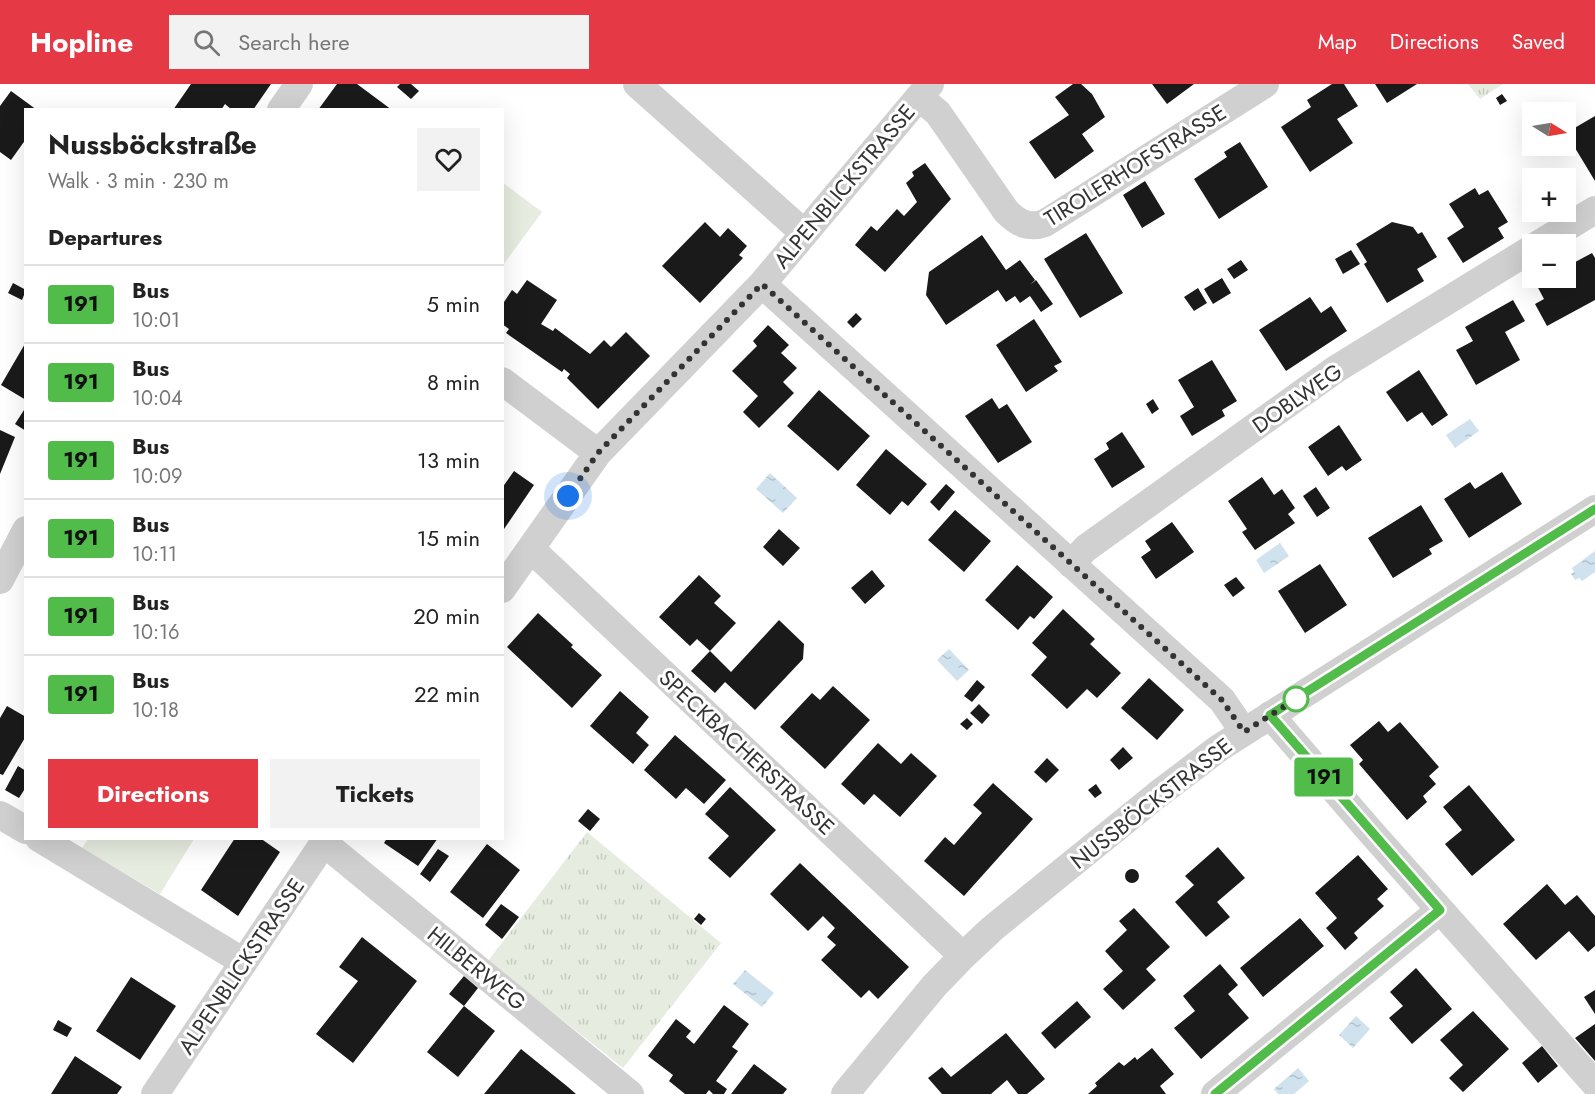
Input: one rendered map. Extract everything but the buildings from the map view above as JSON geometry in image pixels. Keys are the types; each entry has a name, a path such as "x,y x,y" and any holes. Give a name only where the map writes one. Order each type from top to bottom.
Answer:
{"street":[{"path":"282,108 299,84"},
{"path":"637,84 804,233"},
{"name":"TIROLERHOFSTRASSE","path":"924,90 1005,211 1027,226 1037,226 1265,84"},
{"name":"ALPENBLICKSTRASSE","path":"504,586 598,453 762,284 924,90"},
{"path":"1555,234 1595,210"},
{"name":"DOBLWEG","path":"1071,564 1086,548 1336,369 1522,255"},
{"path":"762,284 1222,700 1244,732"},
{"path":"504,382 598,453"},
{"name":"NUSSBÖCKSTRASSE","path":"844,1094 934,986 963,956 993,928 1149,801 1219,748 1595,508"},
{"path":"0,580 24,534"},
{"name":"SPECKBACHERSTRASSE","path":"531,549 963,956"},
{"path":"1270,715 1595,1084"},
{"path":"0,815 24,829"},
{"path":"42,840 244,962"},
{"name":"ALPENBLICKSTRASSE","path":"155,1094 325,841"},
{"name":"HILBERWEG","path":"325,841 630,1094"},
{"path":"1215,1094 1440,910"}],"green space":[{"path":"1468,84 1503,84 1480,99"},
{"path":"504,184 542,212 504,264"},
{"path":"587,832 721,943 623,1068 488,961"},
{"path":"87,840 193,840 160,894 82,848"}],"water":[{"path":"1470,419 1479,431 1455,448 1446,435"},
{"path":"770,473 797,498 783,513 756,489"},
{"path":"1280,543 1289,556 1264,573 1256,560"},
{"path":"1595,551 1595,572 1582,581 1579,578 1575,580 1571,574 1574,572 1572,568"},
{"path":"949,649 969,670 957,681 937,660"},
{"path":"745,970 774,993 762,1007 733,984"},
{"path":"1356,1016 1370,1029 1353,1048 1339,1035"},
{"path":"1298,1068 1309,1081 1294,1094 1278,1094 1274,1089"}],"bus line":[{"name":"191","path":"1215,1094 1440,910 1270,715 1595,509"}],"route":[{"path":"568,496 598,453 762,284 1222,700 1244,732 1296,699"}]}
